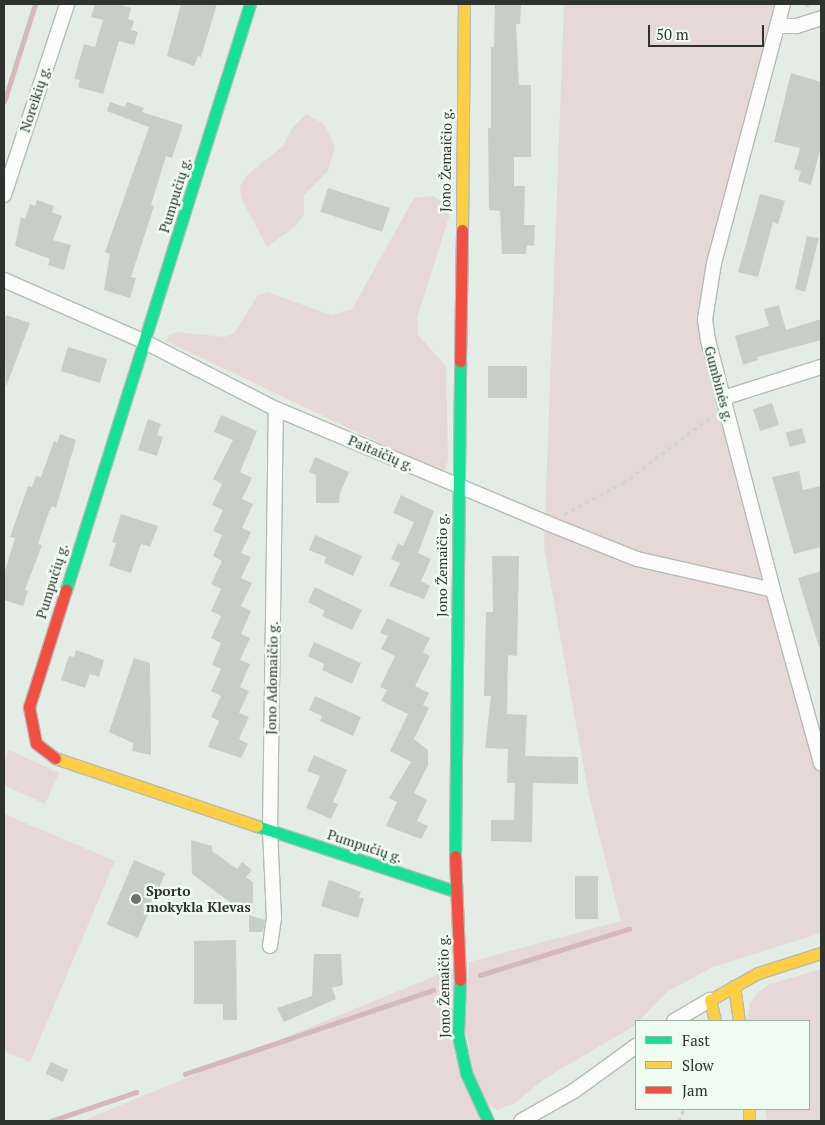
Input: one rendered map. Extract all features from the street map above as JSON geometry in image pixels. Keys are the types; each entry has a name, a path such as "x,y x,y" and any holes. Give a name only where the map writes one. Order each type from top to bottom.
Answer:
{"street":[{"name":"Noreikių g.","path":"4,195 66,4"},
{"name":"Pumpučių g.","path":"250,4 29,707 36,743 56,759 88,771 455,891"},
{"name":"Jono Žemaičio g.","path":"464,4 455,891 461,988 458,1035 466,1073 488,1121"},
{"name":"Gumbinės g.","path":"783,4 706,300 708,340 773,590 821,763"},
{"path":"777,26 797,26 821,18"},
{"name":"Paitaičių g.","path":"4,280 143,342 276,409 547,523 637,559 773,590"},
{"path":"723,398 821,367"},
{"name":"Jono Adomaičio g.","path":"270,946 274,918 270,830 276,409"},
{"path":"676,1020 758,973 821,953"},
{"path":"734,986 740,1020"},
{"path":"710,1000 715,1020"},
{"path":"520,1121 574,1091 635,1047"}],"path":[{"path":"547,523 623,483 658,459 717,412 723,398"}],"shaded area":[{"path":"564,4 783,4 705,319 821,763 821,933 713,967 668,991 640,1020 635,1020 634,1026 544,1079 515,1103 497,1110 487,1104 473,1074 465,1024 469,962 621,921 589,796 544,547"},
{"path":"306,114 324,124 335,147 328,171 304,195 304,214 297,225 267,247 241,198 240,187 246,176 283,146 292,128"},
{"path":"433,196 447,205 449,217 417,318 418,335 446,366 448,461 444,470 439,471 166,341 169,335 177,332 225,337 235,332 258,295 267,292 331,315 352,309 414,198"},
{"path":"9,750 59,773 45,804 4,785 4,762"},
{"path":"4,814 115,861 30,1062 4,1051"},
{"path":"452,969 480,1121 82,1121"},
{"path":"821,969 821,1121 767,1121 765,1110 810,1110 810,1020 747,1020 750,1004 758,992 770,984"}],"building":[{"path":"95,4 117,4 131,8 128,19 134,21 131,30 138,32 134,45 119,41 103,94 78,87 80,80 74,79 84,44 95,47 103,20 91,17"},
{"path":"181,4 217,4 201,57 198,56 194,66 167,56"},
{"path":"495,4 521,4 520,24 516,24 519,85 531,85 531,157 514,157 514,186 525,186 524,225 535,225 534,246 527,245 526,254 502,254 500,211 489,210 488,128 491,128 491,47 494,47"},
{"path":"791,73 821,82 821,146 811,185 798,181 801,171 794,169 800,148 774,142"},
{"path":"110,102 125,107 127,102 144,108 142,112 183,125 172,158 166,156 151,205 154,206 131,277 136,278 130,298 104,290 110,254 105,252 149,127 107,111"},
{"path":"328,188 390,208 382,232 320,212"},
{"path":"760,194 785,201 778,224 773,222 758,277 738,272"},
{"path":"37,200 54,206 52,212 62,216 53,240 71,245 64,270 48,265 50,259 15,246 21,217 25,219 30,204 35,206"},
{"path":"807,236 819,238 805,292 795,289"},
{"path":"779,305 786,330 821,319 821,340 757,357 758,360 743,365 735,336 769,326 764,309"},
{"path":"6,315 30,323 6,387 4,322"},
{"path":"68,347 107,359 100,383 61,371"},
{"path":"488,366 527,366 527,398 488,398"},
{"path":"772,403 779,425 760,431 753,409"},
{"path":"221,415 257,431 240,472 252,478 242,499 253,504 242,528 251,532 241,553 251,557 241,578 252,583 241,606 251,611 241,634 250,638 240,660 250,664 240,687 249,691 239,713 249,717 239,739 248,744 241,758 208,747 219,721 211,717 221,696 211,691 221,669 212,665 221,643 211,638 221,616 211,611 221,589 211,584 222,561 213,556 222,535 213,531 223,510 212,505 222,484 213,479 233,440 214,432"},
{"path":"148,419 161,424 157,435 163,437 157,456 138,450"},
{"path":"802,428 806,442 790,447 786,433"},
{"path":"60,434 76,440 56,508 52,506 49,512 38,544 42,545 25,590 28,591 23,606 4,600 4,574 15,538 10,537 28,486 32,487 36,476 41,477 54,441 57,443"},
{"path":"315,457 349,472 340,493 339,503 316,503 316,475 309,472"},
{"path":"799,471 803,490 821,486 821,547 794,554 772,477"},
{"path":"401,495 434,511 418,553 431,559 421,581 430,586 424,599 389,586 400,563 391,559 398,543 403,546 414,522 393,513"},
{"path":"121,514 158,526 150,547 141,544 131,573 109,566 116,543 112,542"},
{"path":"315,535 362,556 353,576 324,563 326,557 309,550"},
{"path":"492,556 519,556 517,656 508,655 507,714 527,715 525,756 578,757 578,784 533,783 532,842 491,841 491,820 514,820 515,783 507,783 508,749 485,748 491,696 484,696 486,612 493,612"},
{"path":"821,571 821,647 819,647 798,578"},
{"path":"315,587 362,610 352,630 322,616 325,611 308,602"},
{"path":"387,618 430,638 423,652 430,656 415,686 429,693 423,705 429,708 414,739 428,750 428,765 414,793 427,800 417,821 428,826 421,839 386,826 397,802 389,798 411,762 390,751 408,714 381,701 387,690 380,687 395,656 381,649 388,636 380,633"},
{"path":"314,642 361,663 352,684 322,670 324,664 308,656"},
{"path":"76,650 104,660 99,677 90,674 85,688 61,680 69,656 74,657"},
{"path":"134,658 150,663 151,755 132,751 133,743 109,732"},
{"path":"315,696 361,717 353,736 320,721 322,716 309,710"},
{"path":"314,755 347,770 333,802 338,804 331,819 306,808 320,776 307,771"},
{"path":"191,840 212,846 212,851 237,869 242,862 252,870 246,877 253,882 253,913 231,903 192,874"},
{"name":"Sporto mokykla Klevas","path":"134,860 165,873 138,938 107,924"},
{"path":"575,876 598,876 598,919 575,919"},
{"path":"329,880 361,892 359,897 364,899 358,918 321,906"},
{"path":"249,915 265,920 263,932 249,932"},
{"path":"236,940 237,1020 223,1020 223,1004 194,1004 194,941"},
{"path":"314,954 341,954 343,985 332,988 336,999 284,1022 277,1008 312,996"},
{"path":"51,1062 68,1070 63,1082 46,1074"}],"waterway":[{"path":"4,102 35,4"},
{"path":"480,975 629,929"},
{"path":"185,1074 433,990"},
{"path":"51,1121 136,1092"}],"traffic: fast":[{"path":"66,590 250,4"},
{"path":"455,856 460,361"},
{"path":"257,826 455,891"},
{"path":"460,980 458,1035 466,1073 488,1121"}],"traffic: slow":[{"path":"462,230 464,4"},
{"path":"55,758 257,826"},
{"path":"715,1020 710,1000 758,973 821,953"},
{"path":"734,986 739,1020"},
{"path":"749,1110 749,1121"}],"traffic: jam":[{"path":"460,361 462,230"},
{"path":"55,758 36,743 29,707 66,590"},
{"path":"455,856 460,980"}],"place":[{"name":"Sporto mokykla Klevas","path":"136,899"}]}
